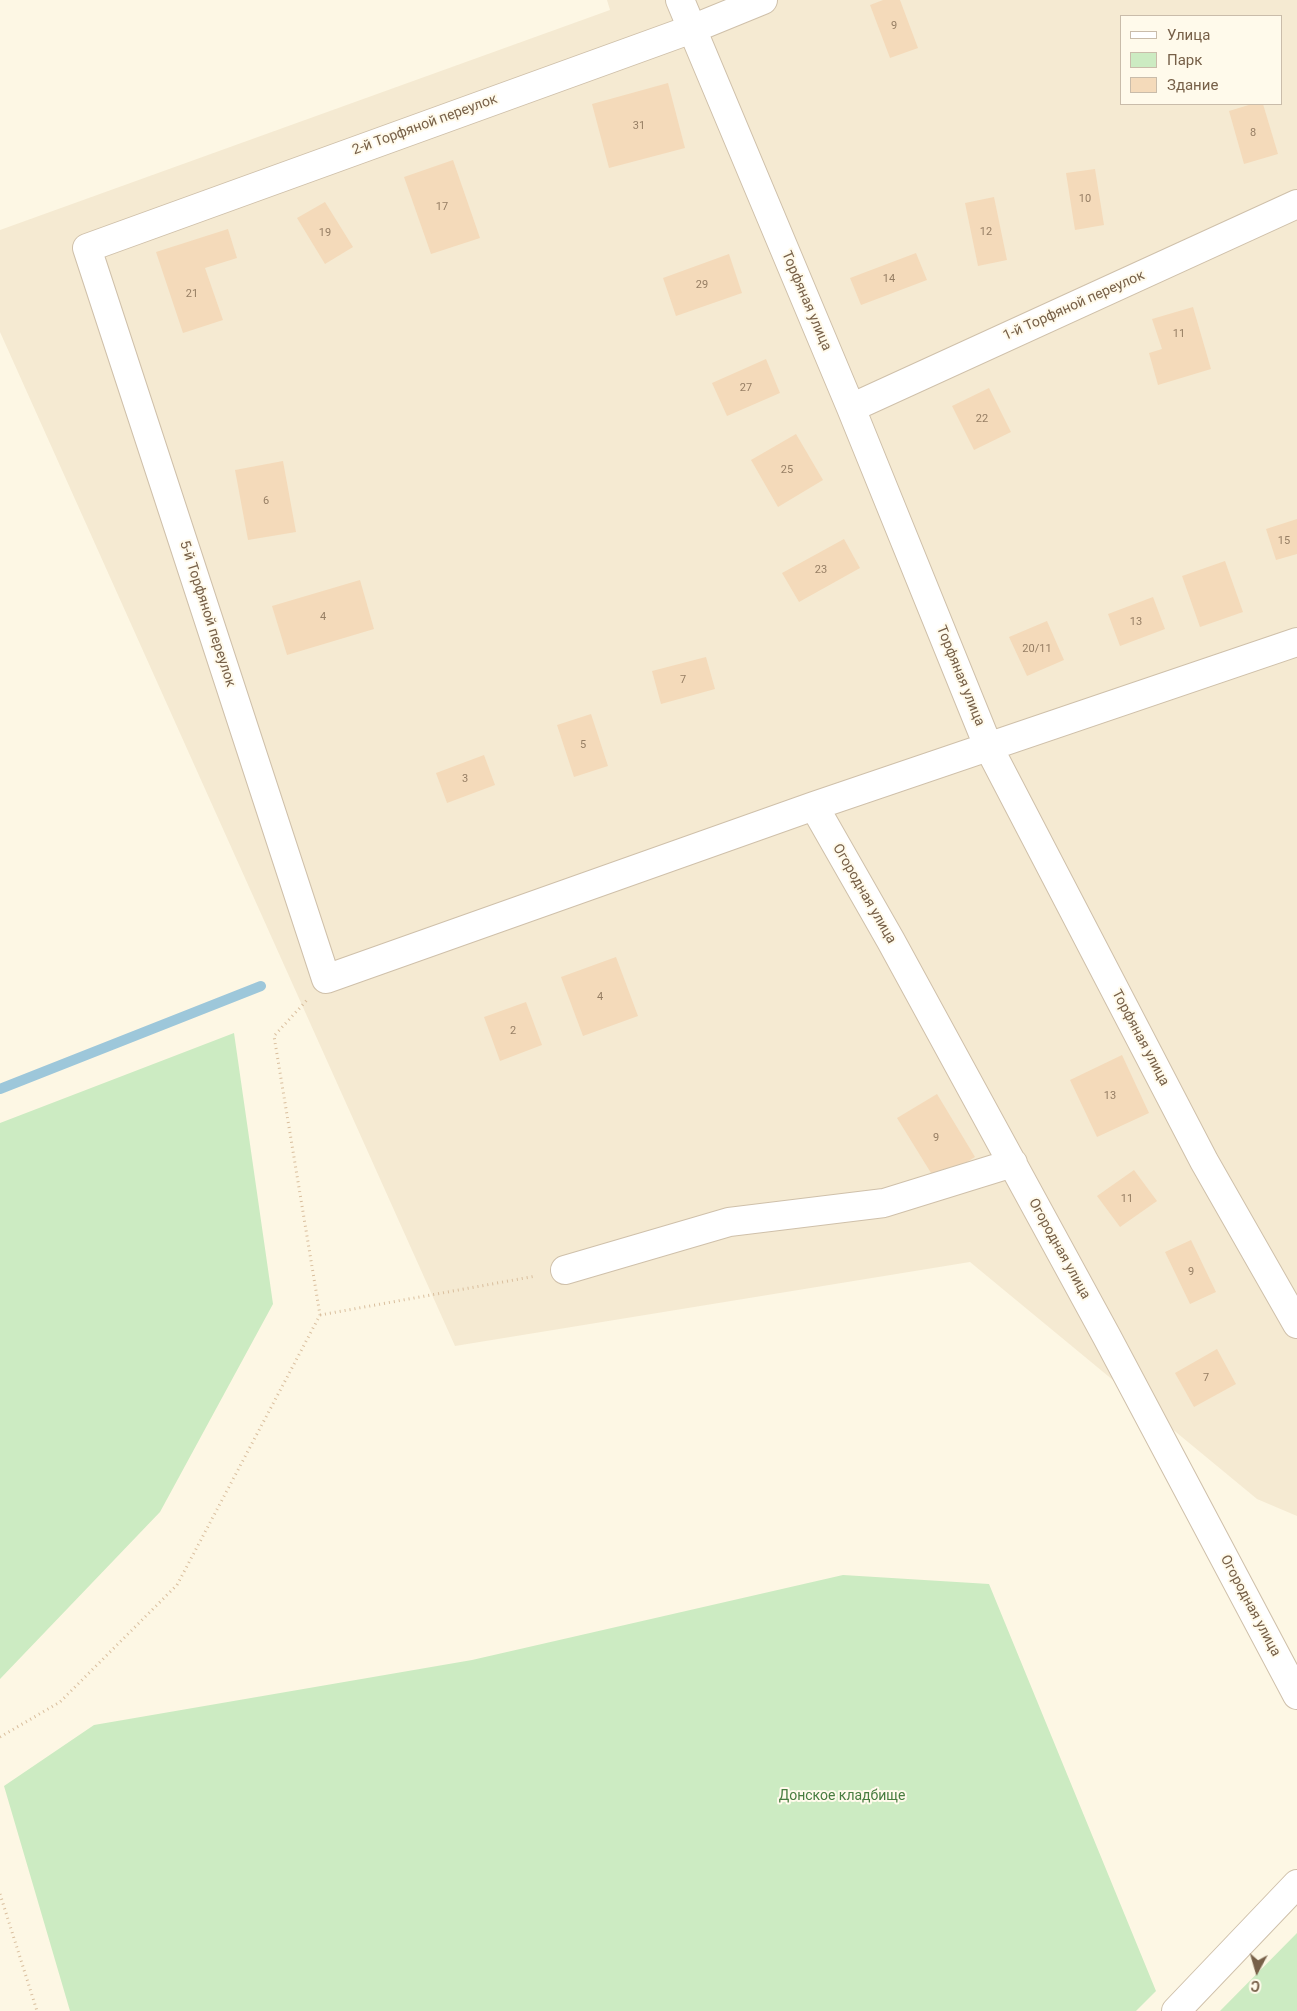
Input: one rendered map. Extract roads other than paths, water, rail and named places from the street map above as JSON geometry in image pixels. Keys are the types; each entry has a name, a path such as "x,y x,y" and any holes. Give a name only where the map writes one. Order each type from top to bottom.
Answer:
{"street":[{"name":"Торфяная улица","path":"680,0 851,408 988,746 1204,1160 1297,1324"},
{"name":"2-й Торфяной переулок","path":"87,248 692,29 763,0"},
{"name":"1-й Торфяной переулок","path":"851,408 1297,204"},
{"name":"5-й Торфяной переулок","path":"87,248 326,980 814,806"},
{"path":"814,806 1297,642"},
{"name":"Огородная улица","path":"814,806 891,941 1297,1695"},
{"path":"565,1270 729,1222 884,1203 1012,1164"},
{"path":"1176,2011 1297,1884"}],"waterway":[{"path":"0,1089 261,986"}],"park label":[{"name":"Донское кладбище","path":"842,1796"}]}
